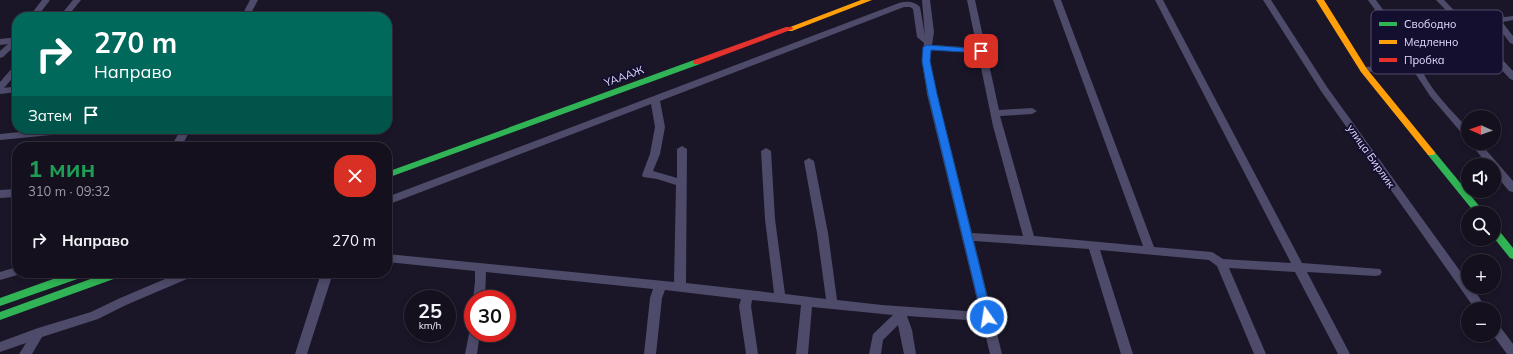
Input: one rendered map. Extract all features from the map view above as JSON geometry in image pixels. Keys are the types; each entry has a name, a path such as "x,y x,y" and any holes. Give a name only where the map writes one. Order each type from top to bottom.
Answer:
{"main road":[{"path":"819,8 841,0"},
{"name":"ҮАААЖ","path":"392,172 868,0"},
{"path":"1320,0 1364,70 1474,206"},
{"path":"1501,240 1513,255"},
{"path":"0,302 68,278"},
{"path":"0,316 104,278"}],"street":[{"path":"37,12 46,0"},
{"path":"67,12 77,0"},
{"path":"248,12 254,0"},
{"path":"926,0 930,25 926,61 932,94 996,354"},
{"path":"971,0 981,51 996,113 1030,240"},
{"path":"1057,0 1150,250"},
{"path":"1160,0 1344,354"},
{"name":"улица Бирлик","path":"1267,0 1324,89 1476,302"},
{"path":"1372,0 1379,10"},
{"path":"1440,0 1450,10"},
{"path":"392,199 902,5 909,4 917,9 922,36 927,45"},
{"path":"1503,19 1513,18"},
{"path":"1503,29 1513,41"},
{"path":"0,42 12,41"},
{"path":"0,55 12,44"},
{"path":"927,45 981,51"},
{"path":"1503,66 1513,77"},
{"path":"1364,70 1371,70"},
{"path":"0,88 12,74"},
{"path":"1420,74 1436,97 1461,127"},
{"path":"0,91 12,90"},
{"path":"655,100 660,127 655,154 647,175 657,175 681,184"},
{"path":"996,113 1032,111"},
{"path":"0,137 31,134"},
{"path":"680,287 682,149"},
{"path":"1481,150 1488,158"},
{"path":"766,151 770,219 780,299"},
{"path":"809,161 816,190 827,253 832,305"},
{"path":"1501,173 1513,188"},
{"path":"0,194 12,193"},
{"path":"968,236 1093,245 1212,256 1221,263 1260,354"},
{"path":"1093,245 1127,354"},
{"path":"392,258 662,285 901,314 987,317"},
{"path":"1221,263 1300,269 1376,272"},
{"path":"480,267 481,282 480,290"},
{"path":"0,276 12,272"},
{"path":"0,347 38,333 94,316 122,302 178,278"},
{"path":"301,354 325,278"},
{"path":"650,354 656,298 658,290 662,285"},
{"path":"747,296 745,306 752,354"},
{"path":"802,354 807,302"},
{"path":"875,354 878,338 901,314"},
{"path":"901,314 906,330 910,354"},
{"path":"25,354 38,333"},
{"path":"1501,337 1513,353"},
{"path":"471,354 473,342"}],"traffic: fast":[{"path":"392,173 697,62"},
{"path":"1431,153 1474,206"},
{"path":"1501,240 1513,255"},
{"path":"0,302 68,278"},
{"path":"0,316 104,278"}],"traffic: slow":[{"path":"789,29 868,0"},
{"path":"1320,0 1364,70 1431,153"}],"traffic: jam":[{"path":"697,62 789,29"}],"route":[{"path":"981,51 927,47 926,61 932,94 987,317"}]}
